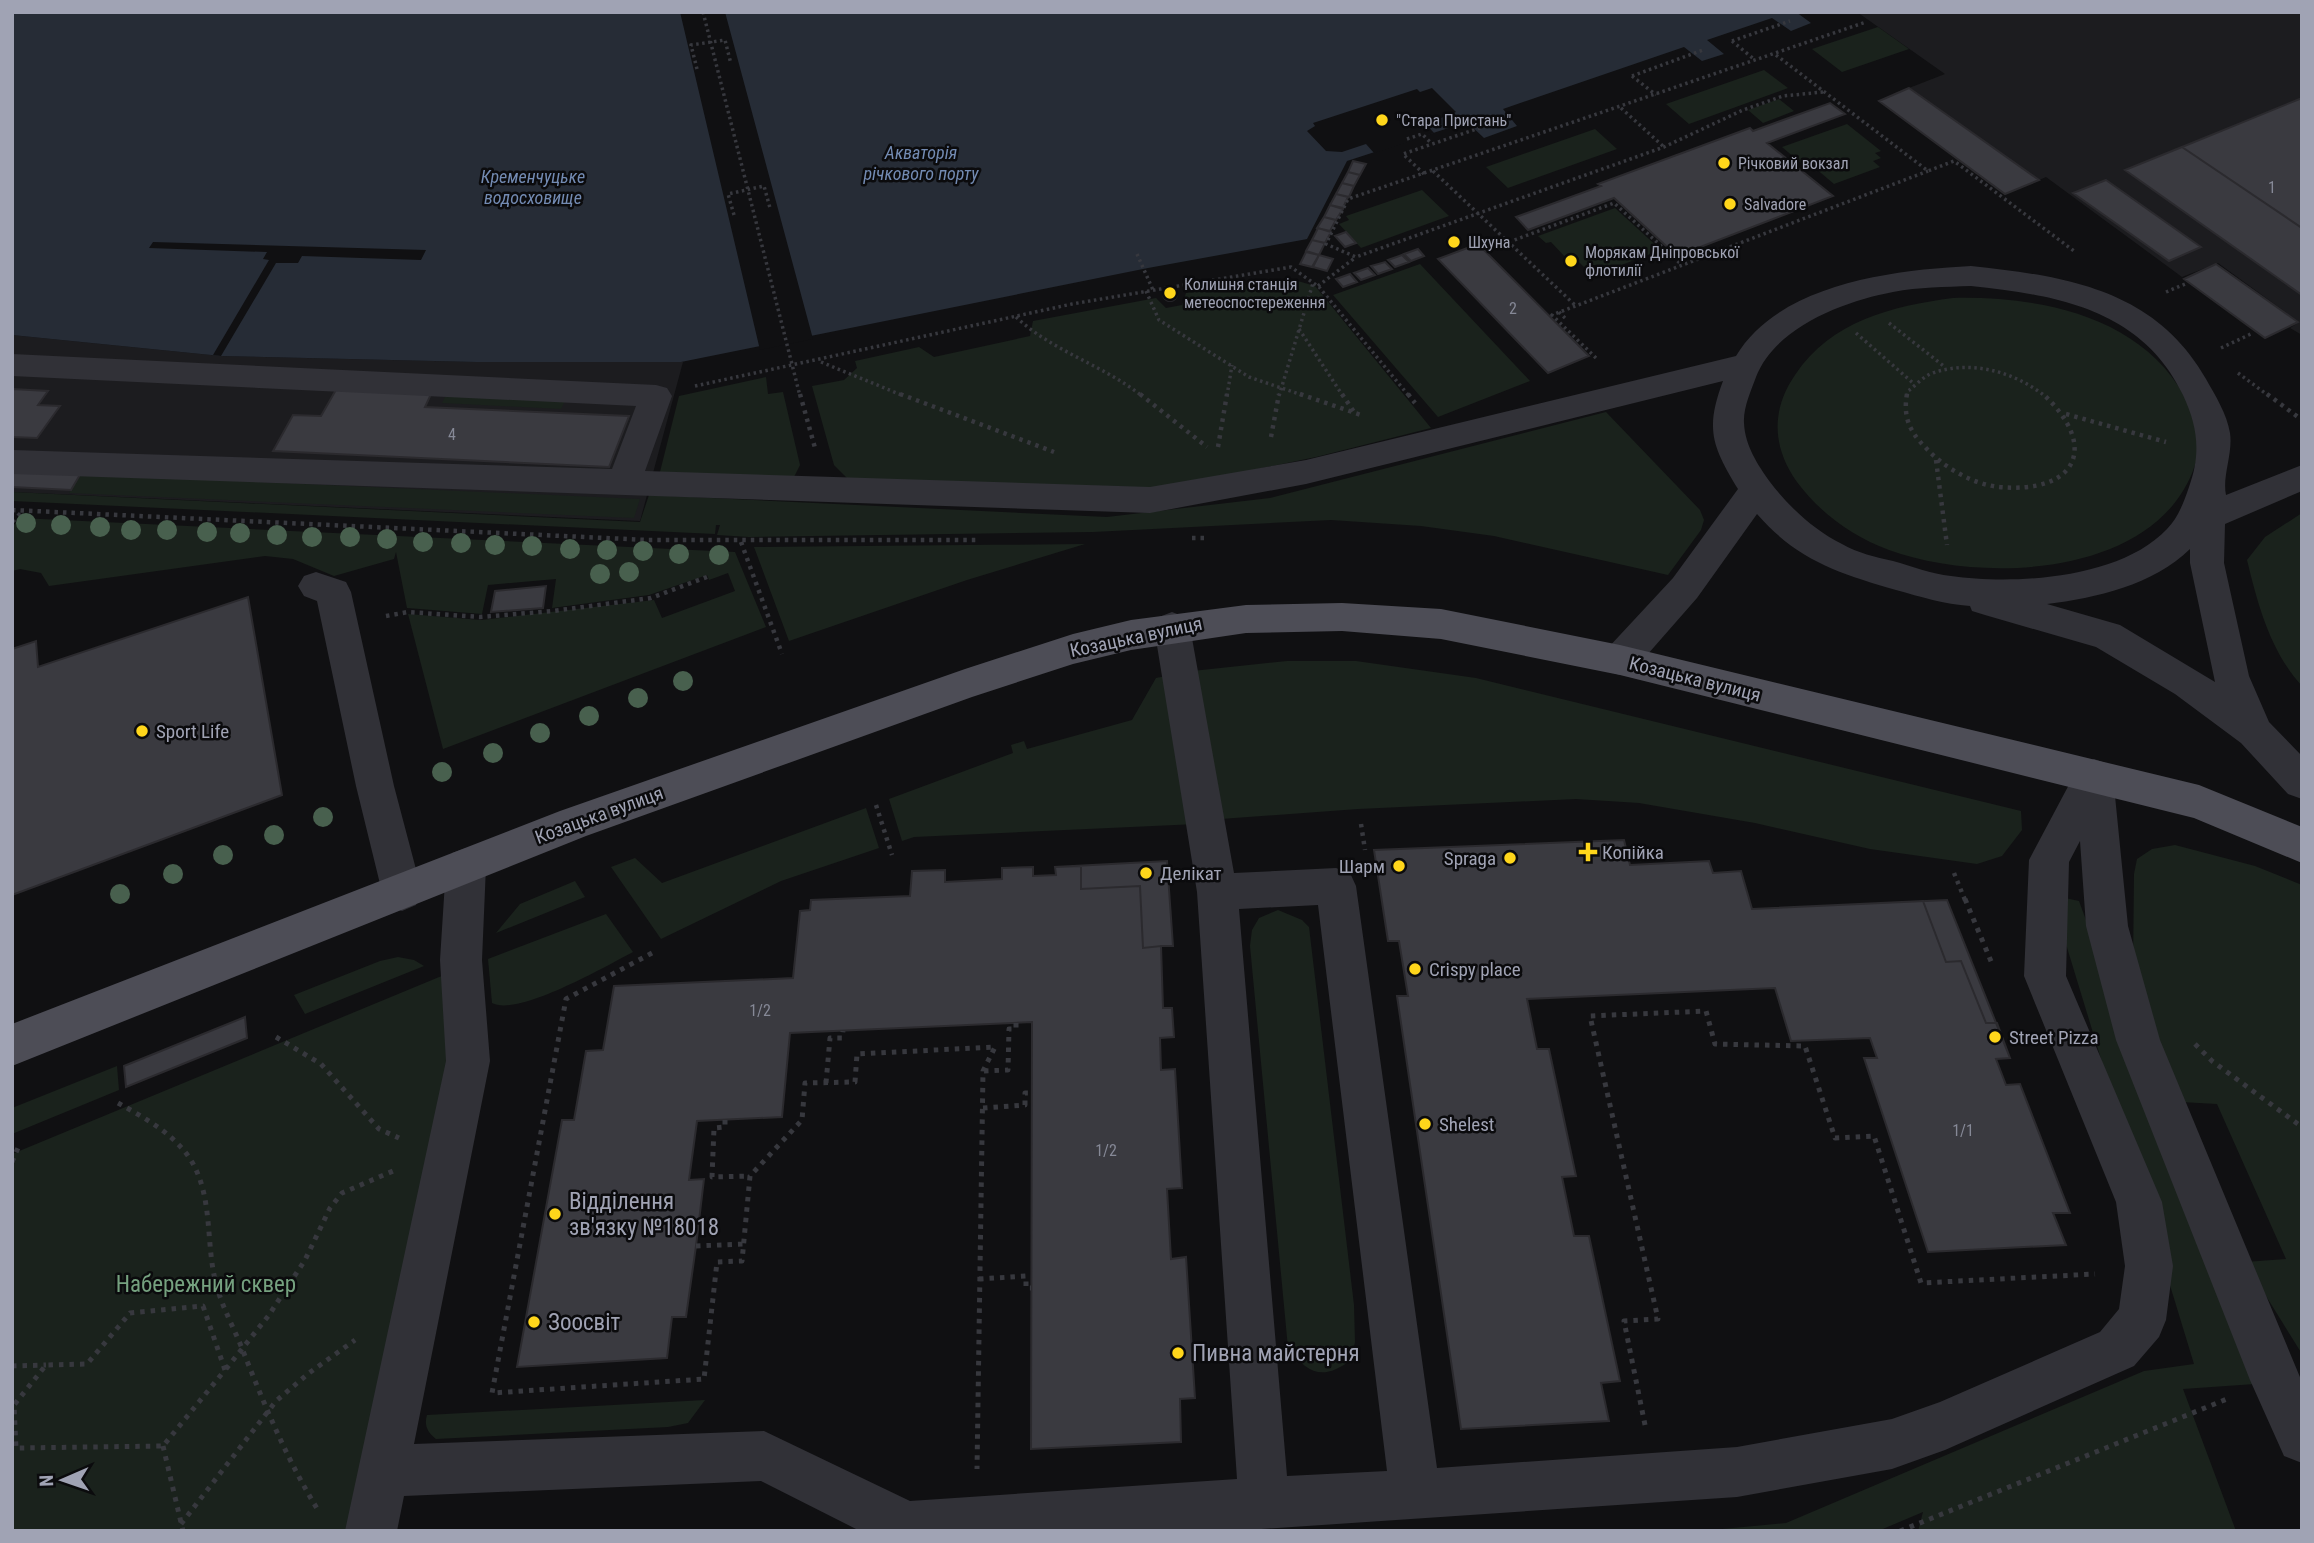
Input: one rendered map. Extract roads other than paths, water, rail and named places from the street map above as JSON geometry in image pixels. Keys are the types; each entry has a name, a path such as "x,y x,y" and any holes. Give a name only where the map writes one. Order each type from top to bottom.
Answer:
{"main road":[{"name":"Козацька вулиця","path":"12,1045 587,818 1006,670 1102,641 1172,627 1281,616 1441,624 1620,660 2199,802 2302,845"}],"street":[{"path":"2254,732 2231,676 2207,563 2208,501 2215,434 2196,385 2164,343 2114,307 2071,292 2019,281 1971,276 1911,279 1853,293 1823,304 1774,330 1746,364 1727,421 1731,446 1757,488 1792,529 1822,550 1852,565 1955,591 2026,614 2107,635 2188,683 2254,732 2302,782"},
{"path":"12,462 1150,500 1306,472 1746,364"},
{"path":"12,365 656,396 624,482"},
{"path":"1955,591 2021,591 2093,584 2134,569 2180,539 2208,501 2302,477"},
{"path":"1620,660 1685,588 1757,488"},
{"path":"316,586 333,592 402,891"},
{"path":"1172,627 1217,891 1264,1503"},
{"path":"384,1471 764,1456 907,1527 1737,1472 1892,1444 1945,1425 2117,1349 2143,1320 2149,1266 2139,1202 2045,976 2049,860 2094,776"},
{"path":"2094,776 2107,926 2138,1040 2275,1380 2302,1438"},
{"path":"371,1531 468,1061 461,960 466,866"},
{"path":"1217,891 1336,886 1415,1494"}],"water":[{"name":"Кременчуцьке водосховище","path":"12,12 1796,12 1811,23 1791,31 1772,18 1707,40 1724,54 1702,61 1684,47 1503,109 1517,126 1484,138 1467,122 1347,161 1307,239 1148,268 681,362 476,362 221,356 12,335"}],"place":[{"name":"\"Стара Пристань\"","path":"1382,120"},
{"name":"Річковий вокзал","path":"1724,163"},
{"name":"Salvadore","path":"1730,204"},
{"name":"Шхуна","path":"1454,242"},
{"name":"Морякам Дніпровської флотилії","path":"1571,261"},
{"name":"Колишня станція метеоспостереження","path":"1170,293"},
{"name":"Sport Life","path":"142,731"},
{"name":"Копійка","path":"1588,852"},
{"name":"Spraga","path":"1510,858"},
{"name":"Шарм","path":"1399,866"},
{"name":"Делікат","path":"1146,873"},
{"name":"Crispy place","path":"1415,969"},
{"name":"Street Pizza","path":"1995,1037"},
{"name":"Shelest","path":"1425,1124"},
{"name":"Відділення зв'язку №18018","path":"555,1214"},
{"name":"Зоосвіт","path":"534,1322"},
{"name":"Пивна майстерня","path":"1178,1353"}],"water label":[{"name":"Акваторія річкового порту","path":"921,162"}],"park label":[{"name":"Набережний сквер","path":"206,1284"}]}
